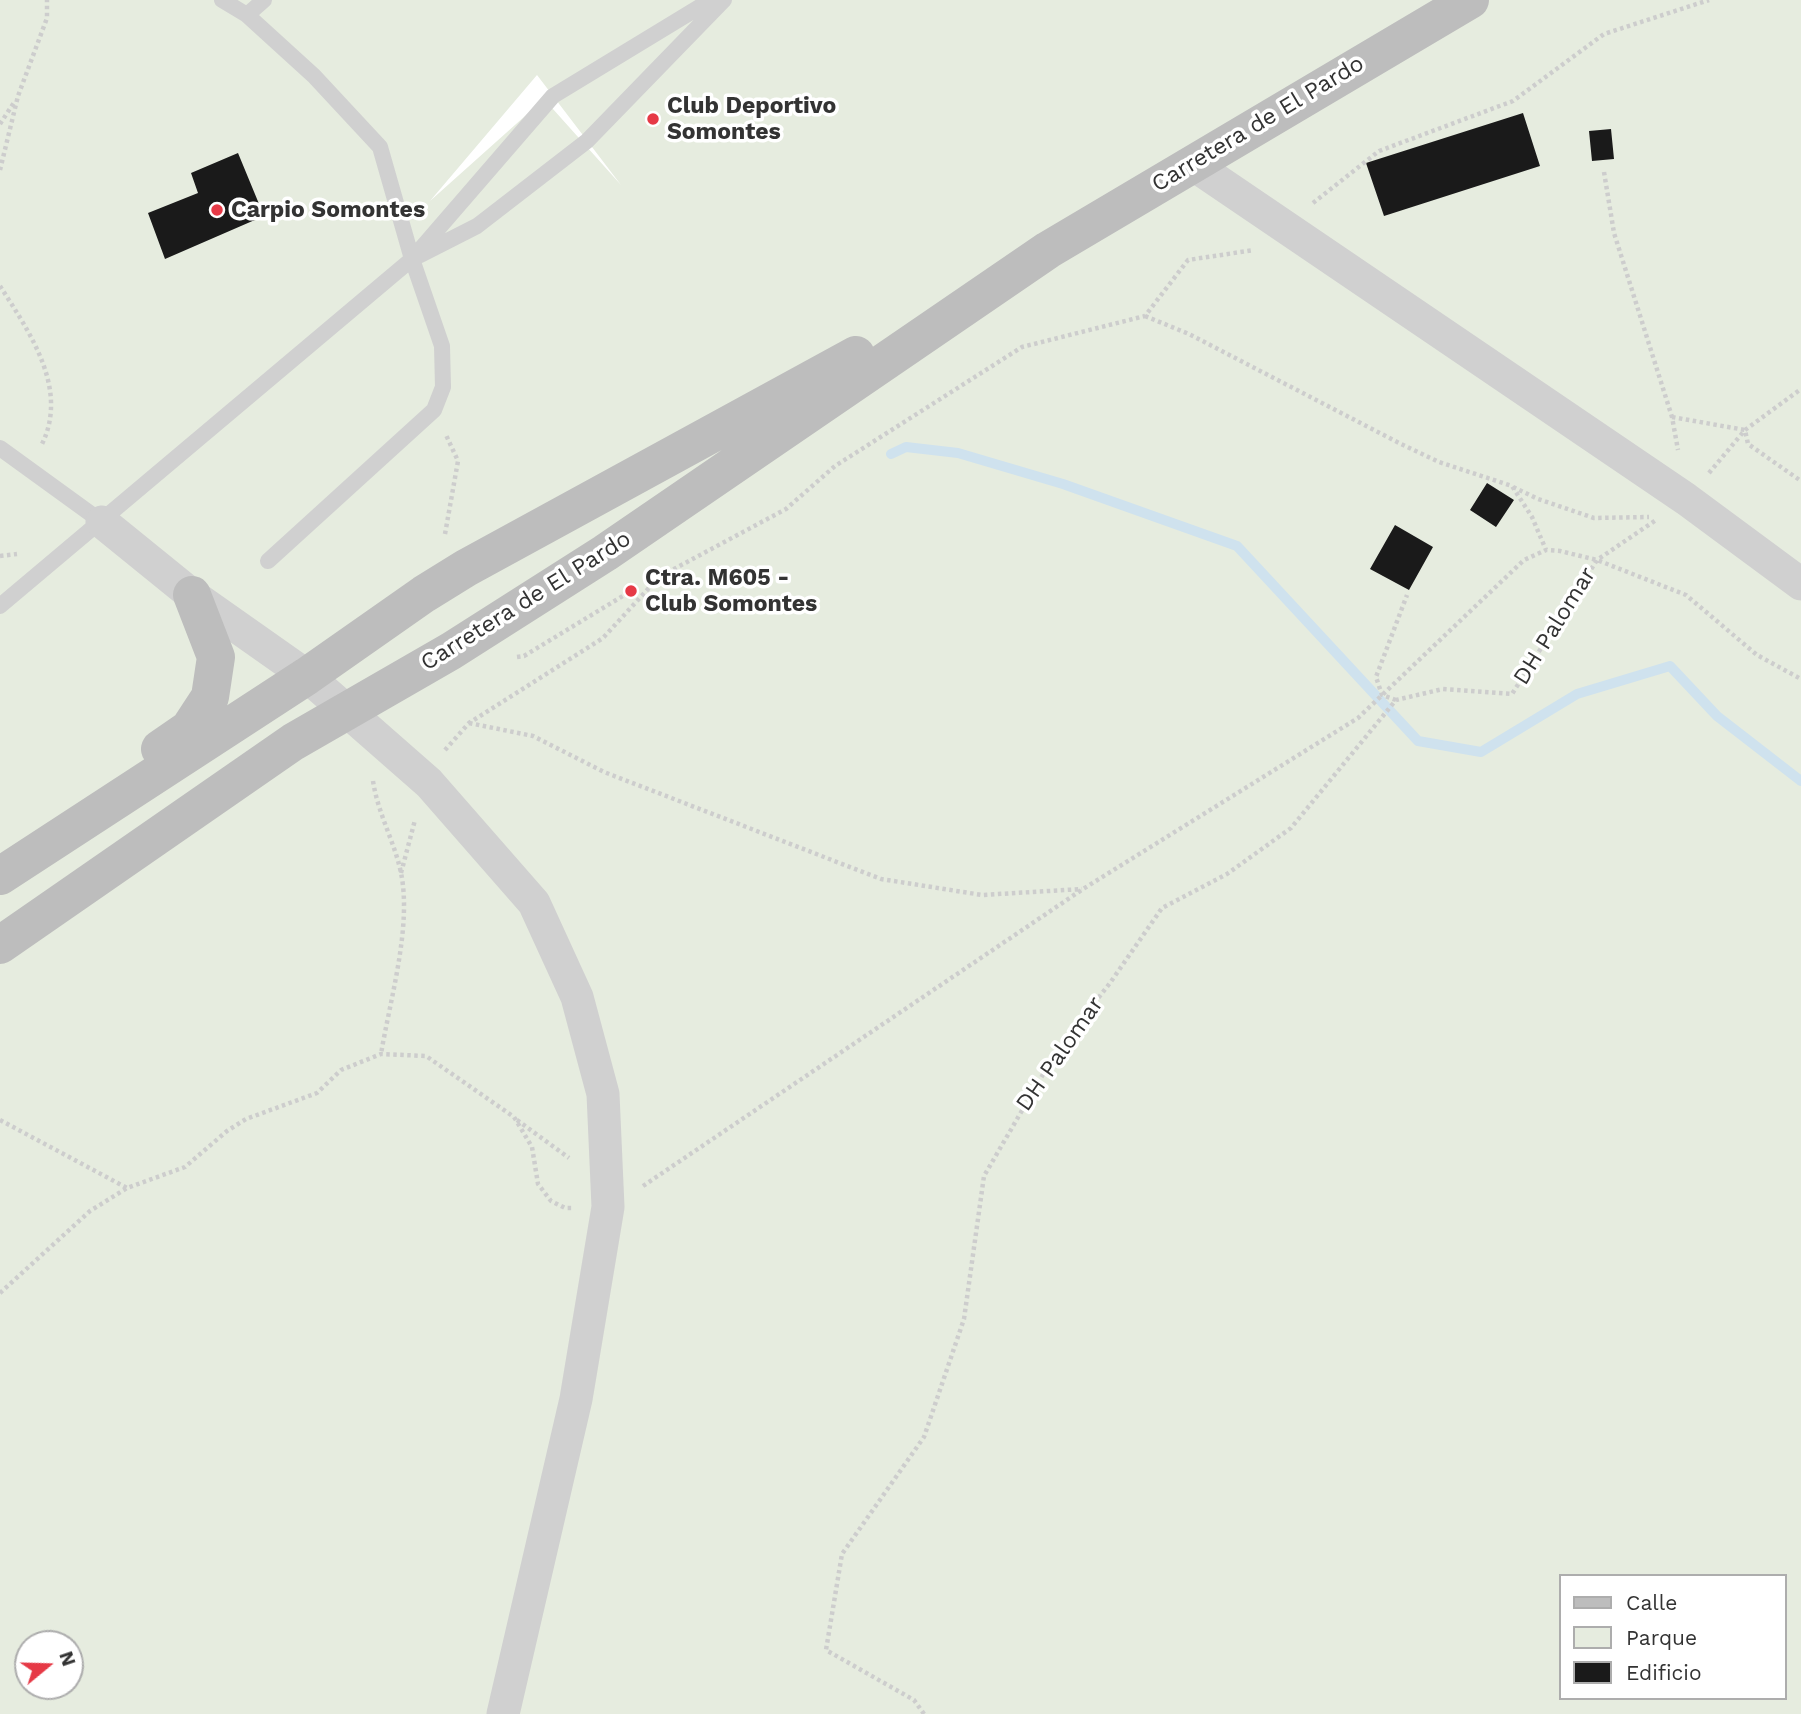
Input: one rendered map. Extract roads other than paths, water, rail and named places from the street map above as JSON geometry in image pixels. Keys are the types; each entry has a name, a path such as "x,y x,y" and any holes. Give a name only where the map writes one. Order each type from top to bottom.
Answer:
{"street":[{"name":"Carretera de El Pardo","path":"0,876 307,676 466,568 1048,250 1470,0"},
{"path":"1191,163 1686,499 1801,584"},
{"name":"Carretera de El Pardo","path":"0,945 293,742 450,651 594,560 1048,250"},
{"path":"102,522 192,595 307,676 384,747 429,783 534,903 577,998 603,1094 608,1207 576,1399 503,1714"},
{"path":"0,876 51,822 189,729 209,697 216,657 192,595"},
{"path":"0,927 15,910 291,722 307,676"}],"lane":[{"path":"222,0 247,15 314,76 380,147 412,259 442,346 443,387 435,410 268,561"},
{"path":"247,15 264,0"},
{"path":"0,606 412,259 553,96 711,0"},
{"path":"412,259 477,226 587,141 724,0"},
{"path":"0,449 102,522"}],"waterway":[{"path":"891,454 906,447 958,453 1063,484 1237,546 1418,741 1481,752 1577,694 1670,666 1717,716 1801,781"}],"place":[{"name":"Club Deportivo Somontes","path":"653,119"},
{"name":"Carpio Somontes","path":"217,210"},
{"name":"Ctra. M605 - Club Somontes","path":"631,591"}]}
